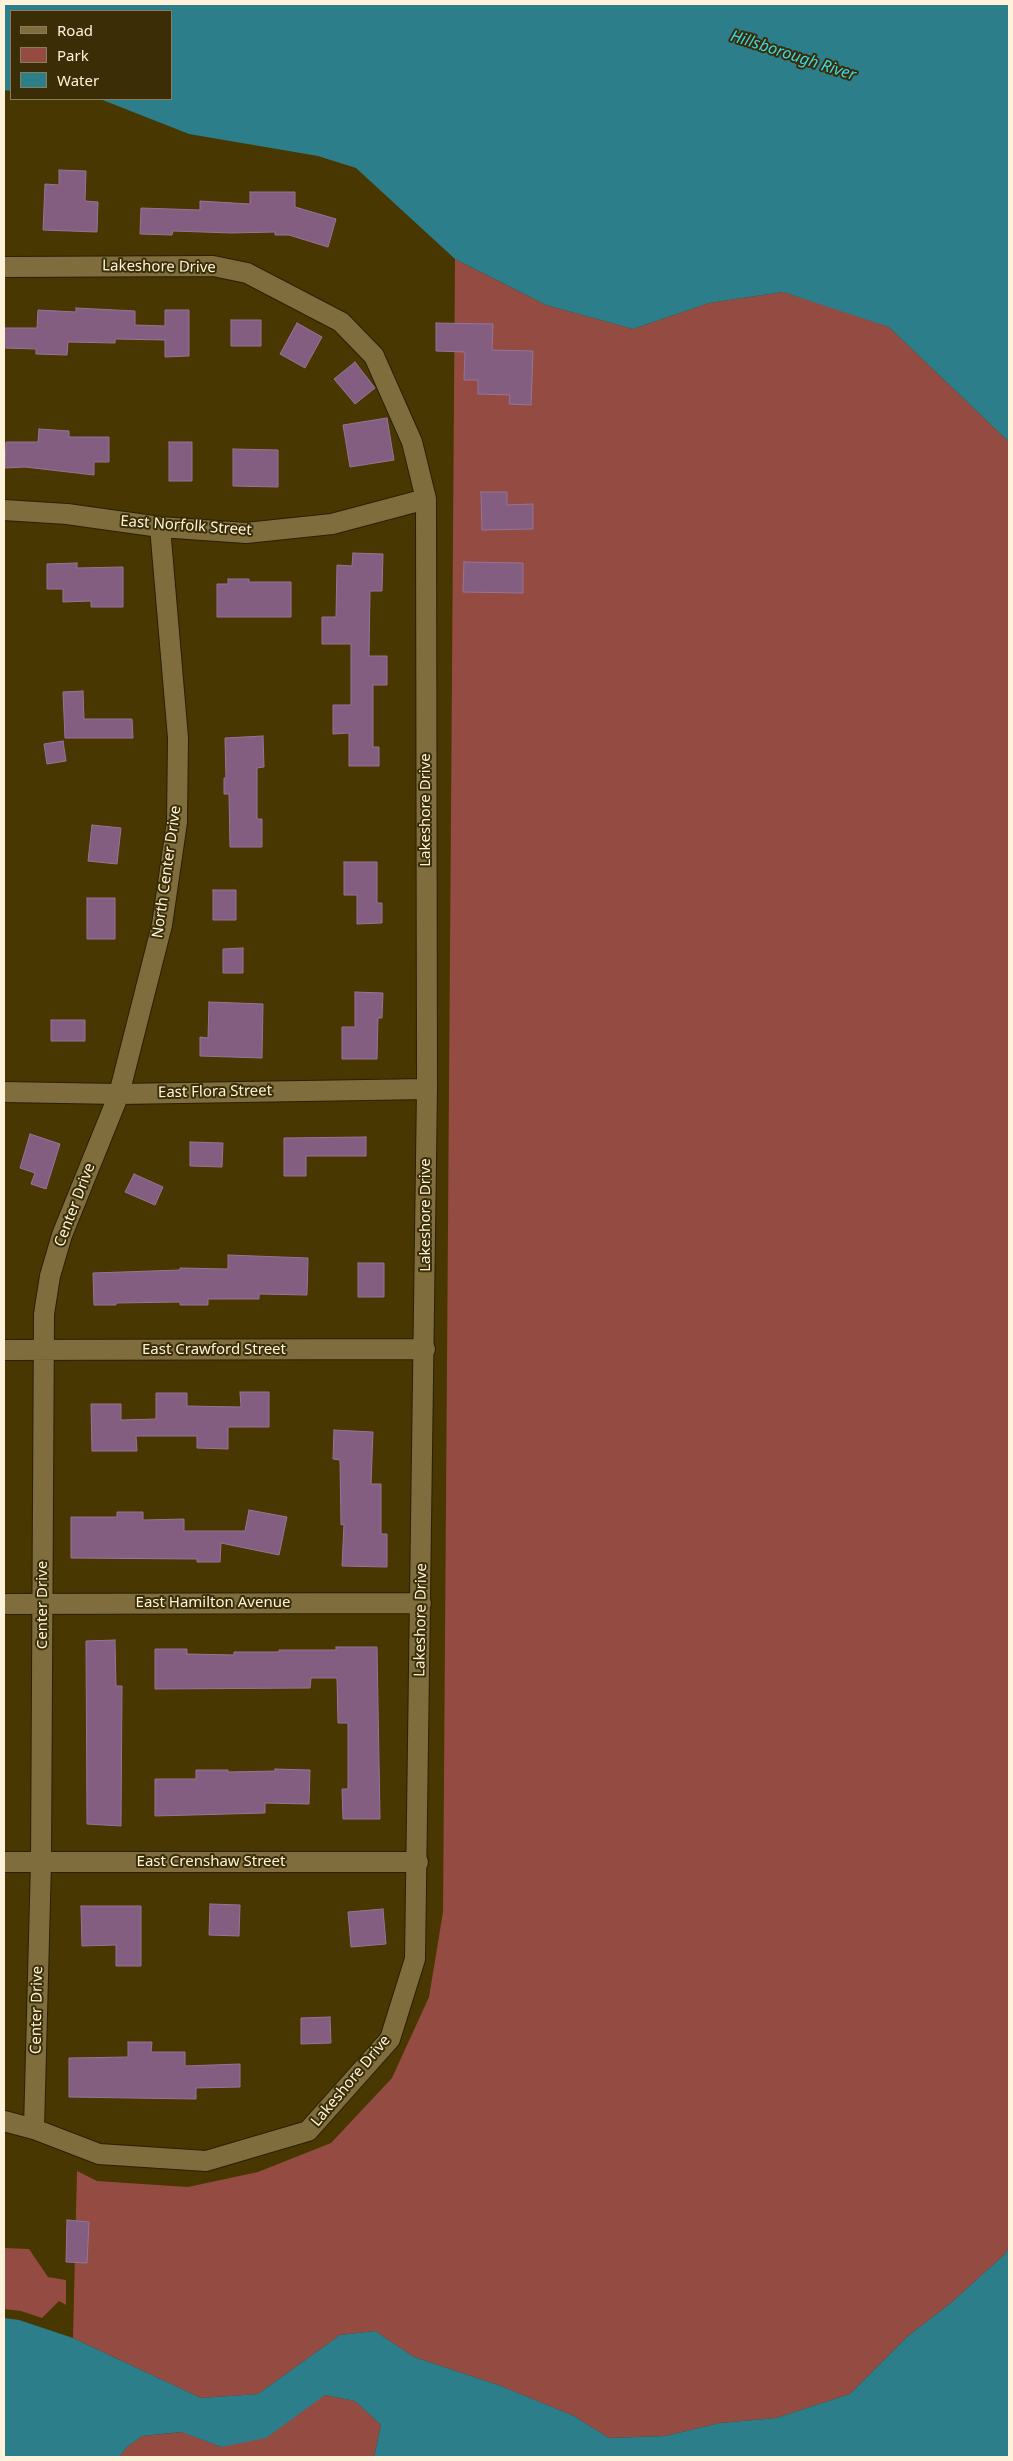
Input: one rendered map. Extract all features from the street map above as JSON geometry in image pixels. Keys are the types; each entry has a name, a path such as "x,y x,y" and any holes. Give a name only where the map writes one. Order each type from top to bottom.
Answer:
{"street":[{"name":"Lakeshore Drive","path":"4,267 213,266 247,274 341,322 374,356 412,442 426,499 427,1089 418,1862 415,1959 390,2038 308,2131 206,2161 99,2154 34,2129 4,2120"},
{"name":"East Norfolk Street","path":"4,510 67,514 160,527 246,533 332,524 426,499"},
{"name":"North Center Drive","path":"120,1094 162,925 177,822 178,738 160,527"},
{"name":"East Flora Street","path":"4,1092 120,1094 427,1089"},
{"name":"Center Drive","path":"34,2129 41,1862 44,1314 50,1276 62,1235 120,1094"},
{"name":"East Crawford Street","path":"4,1350 425,1349"},
{"name":"East Hamilton Avenue","path":"4,1604 421,1603"},
{"name":"East Crenshaw Street","path":"4,1862 418,1862"}],"green space":[{"path":"455,259 546,305 633,329 709,303 783,292 845,311 889,327 1009,442 1009,2246 1006,2253 952,2302 908,2336 850,2394 776,2418 720,2423 665,2436 609,2438 574,2416 501,2386 414,2357 375,2331 340,2335 258,2394 201,2398 73,2338 77,2171 97,2181 188,2187 258,2172 331,2143 392,2078 429,1997 443,1912"},
{"path":"4,2248 29,2249 48,2277 66,2280 66,2305 59,2301 42,2318 21,2311 4,2309"},
{"path":"325,2395 355,2401 381,2425 374,2457 119,2457 127,2447 142,2436 183,2432 221,2447"}],"water":[{"name":"Hillsborough River","path":"4,4 1009,4 1009,442 889,327 783,292 709,303 633,329 546,305 455,259 356,168 318,156 189,134 103,100 172,100 172,10 10,10 10,91 4,90"},
{"path":"1009,2246 1009,2457 374,2457 381,2425 355,2401 325,2395 266,2438 221,2447 182,2432 142,2436 127,2447 119,2457 4,2457 4,2318 19,2320 73,2338 201,2398 258,2394 340,2335 375,2331 414,2357 501,2386 574,2416 609,2438 665,2436 720,2423 776,2418 850,2394 908,2336 952,2302 1006,2253"}],"building":[{"path":"59,170 86,171 85,201 98,202 97,232 43,230 45,184 59,185"},
{"path":"250,192 295,192 295,207 336,219 328,247 289,235 275,235 275,232 173,231 172,235 140,234 141,208 200,210 200,201 250,204"},
{"path":"76,308 135,311 135,325 165,326 165,310 189,310 189,356 165,357 165,340 115,339 115,343 68,342 67,355 36,354 36,349 4,348 4,328 37,328 38,310 76,312"},
{"path":"231,320 261,320 261,346 231,346"},
{"path":"297,323 322,337 305,368 280,354"},
{"path":"436,323 493,324 492,350 533,351 531,405 509,404 510,395 478,394 478,380 464,380 465,352 436,351"},
{"path":"355,362 375,388 355,404 334,379"},
{"path":"387,418 394,460 350,467 343,425"},
{"path":"39,429 69,431 69,437 109,437 109,462 94,462 94,475 25,467 5,468 6,442 38,442"},
{"path":"169,442 192,442 192,481 169,481"},
{"path":"233,449 278,450 278,487 233,486"},
{"path":"481,492 507,492 507,505 533,504 533,529 482,530"},
{"path":"353,553 383,554 382,591 370,591 369,656 387,656 387,685 373,685 373,747 379,747 379,766 349,766 349,733 333,734 333,705 351,705 351,644 322,644 322,617 336,617 337,565 352,566"},
{"path":"464,562 523,563 523,593 463,592"},
{"path":"77,563 77,568 123,567 123,607 91,607 91,601 63,602 63,589 47,589 47,564"},
{"path":"228,579 249,579 249,582 291,582 291,617 217,617 217,584 228,584"},
{"path":"83,691 84,719 132,719 133,738 65,738 63,692"},
{"path":"263,736 264,767 257,768 257,819 262,819 262,847 230,847 229,794 224,794 224,778 226,778 225,738"},
{"path":"63,741 66,761 47,764 44,744"},
{"path":"92,825 121,828 117,864 88,861"},
{"path":"344,862 377,862 377,903 382,903 382,923 357,924 357,895 344,895"},
{"path":"213,890 236,890 236,920 213,920"},
{"path":"87,898 115,898 115,939 87,939"},
{"path":"243,948 243,973 223,973 223,949"},
{"path":"355,992 383,993 382,1018 378,1018 377,1059 342,1059 342,1027 355,1027"},
{"path":"209,1002 263,1004 262,1058 200,1056 200,1037 208,1038"},
{"path":"51,1020 85,1020 85,1041 51,1041"},
{"path":"30,1134 60,1144 46,1189 31,1184 35,1173 20,1168"},
{"path":"366,1137 366,1156 306,1156 306,1176 284,1176 284,1138"},
{"path":"190,1142 223,1143 222,1167 190,1166"},
{"path":"134,1174 163,1187 155,1205 125,1192"},
{"path":"228,1255 308,1258 307,1295 259,1294 259,1299 208,1299 208,1305 180,1305 180,1302 94,1305 93,1273 180,1270 180,1268 228,1269"},
{"path":"358,1263 384,1263 384,1297 358,1297"},
{"path":"240,1392 269,1392 269,1427 228,1427 228,1449 197,1448 197,1436 136,1436 137,1451 92,1451 91,1404 121,1404 121,1420 156,1419 156,1393 187,1393 187,1406 241,1407"},
{"path":"334,1430 373,1432 371,1484 381,1484 381,1534 387,1534 387,1567 342,1566 344,1524 341,1525 340,1460 333,1459"},
{"path":"249,1510 287,1517 279,1555 221,1543 220,1562 197,1562 197,1559 71,1558 71,1517 117,1517 117,1512 143,1512 143,1520 184,1519 184,1531 245,1531"},
{"path":"115,1640 116,1686 122,1686 121,1826 87,1824 86,1641"},
{"path":"336,1647 377,1647 380,1819 343,1819 342,1789 348,1789 348,1723 338,1723 337,1678 311,1678 310,1688 155,1689 155,1649 187,1649 187,1654 234,1655 234,1652 336,1650"},
{"path":"275,1769 310,1770 309,1804 265,1803 265,1813 155,1816 155,1779 196,1779 196,1770 228,1770 228,1772 275,1771"},
{"path":"210,1904 240,1905 239,1936 209,1935"},
{"path":"81,1906 141,1906 141,1966 116,1966 116,1945 82,1946"},
{"path":"383,1909 386,1944 351,1947 348,1912"},
{"path":"330,2017 331,2043 301,2044 301,2018"},
{"path":"128,2042 152,2042 151,2052 185,2052 185,2066 240,2064 240,2087 196,2088 196,2099 69,2097 69,2058 128,2057"},
{"path":"67,2220 89,2222 87,2263 66,2262"}]}
